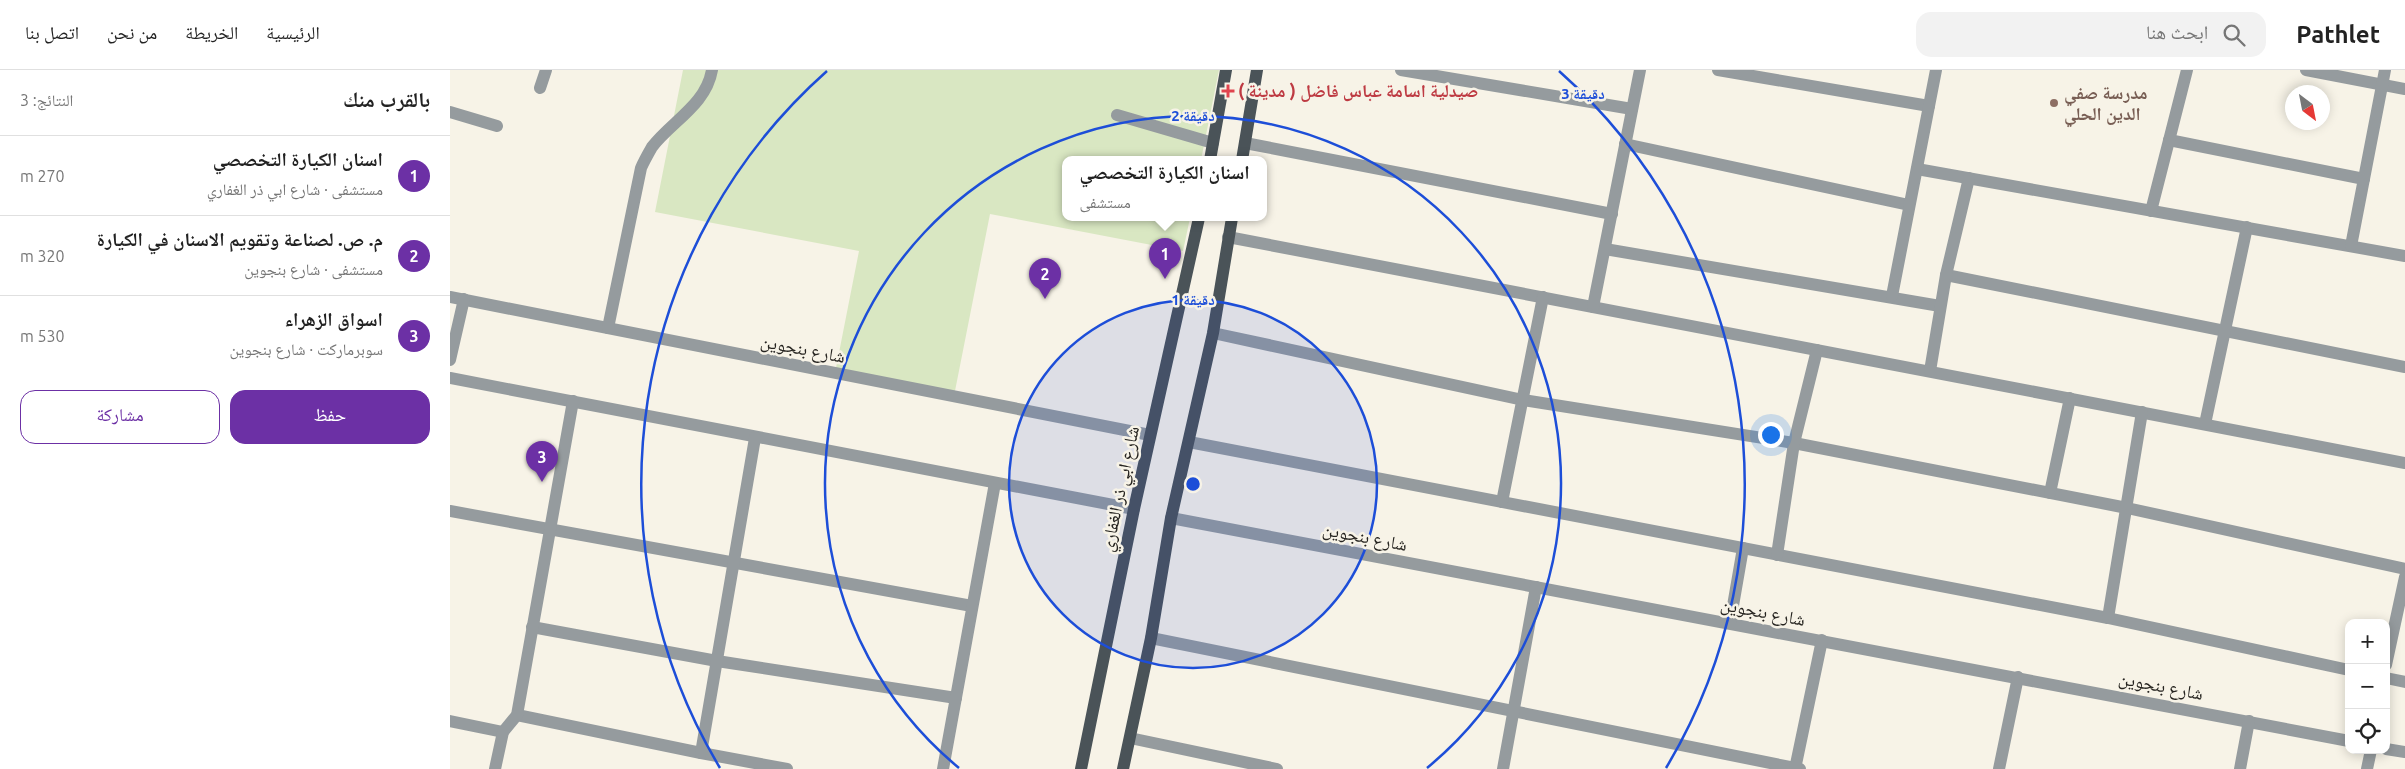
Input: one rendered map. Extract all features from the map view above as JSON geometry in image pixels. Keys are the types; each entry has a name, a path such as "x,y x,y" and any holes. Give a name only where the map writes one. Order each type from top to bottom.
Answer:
{"main road":[{"path":"1211,156 1226,70"},
{"path":"1243,156 1257,70"},
{"name":"شارع ابي ذر الغفاري","path":"1081,769 1134,509 1198,221"},
{"path":"1124,769 1151,638 1171,518 1213,333 1231,221"}],"street":[{"path":"540,88 546,70"},
{"path":"608,328 641,168 653,147 700,99 712,70"},
{"path":"1400,70 1632,109"},
{"path":"1593,307 1640,70"},
{"path":"1718,70 1929,106"},
{"path":"1892,296 1936,70"},
{"path":"2151,210 2187,70"},
{"path":"2306,70 2405,89"},
{"path":"2351,246 2385,70"},
{"path":"450,112 497,126"},
{"path":"1117,115 1213,143"},
{"path":"2169,140 2364,179"},
{"path":"1245,143 1612,214"},
{"path":"1625,144 1909,205"},
{"path":"1917,169 2405,256"},
{"path":"1930,372 1946,275 1969,178"},
{"path":"2205,424 2223,330 2247,227"},
{"path":"1228,237 2405,462"},
{"path":"1605,249 1892,296 1940,306"},
{"path":"1946,275 2405,368"},
{"name":"شارع بنجوين","path":"450,296 1150,435"},
{"path":"1502,502 1543,297"},
{"path":"450,360 464,299"},
{"path":"1213,333 1523,400 1794,443 2127,508 2405,569"},
{"path":"1777,555 1794,443 1817,350"},
{"path":"450,378 755,438 1134,509"},
{"path":"2050,493 2070,398"},
{"path":"495,769 503,732 517,715 572,401"},
{"path":"2108,618 2142,412"},
{"path":"700,753 755,438"},
{"path":"1189,442 2108,618 2345,669"},
{"path":"943,769 995,483"},
{"path":"450,511 972,606"},
{"name":"شارع بنجوين","path":"1171,518 2249,720 2345,740"},
{"path":"1730,623 1743,548"},
{"path":"2386,664 2405,576"},
{"path":"1503,769 1536,587"},
{"path":"532,627 717,661 956,698"},
{"path":"1151,638 1796,769 1822,640"},
{"path":"1999,769 2018,677"},
{"path":"2390,679 2405,682"},
{"path":"517,715 700,753 749,766 787,769"},
{"path":"2240,769 2249,720"},
{"path":"450,721 503,732"},
{"path":"1130,738 1277,769"},
{"path":"2390,749 2405,752"},
{"path":"2367,769 2370,754"}],"green space":[{"path":"683,70 1219,70 1202,156 1062,156 1062,221 1189,221 1183,251 990,214 954,396 835,373 859,251 655,212"}],"place":[{"name":"صيدلية اسامة عباس فاضل ( مدينة )","path":"1228,91"},
{"name":"مدرسة صفي الدين الحلي","path":"2054,103"},
{"name":"اسنان الكيارة التخصصي","path":"1165,279"},
{"name":"م. ص. لصناعة وتقويم الاسنان في الكيارة","path":"1045,299"},
{"name":"اسواق الزهراء","path":"542,482"}]}
